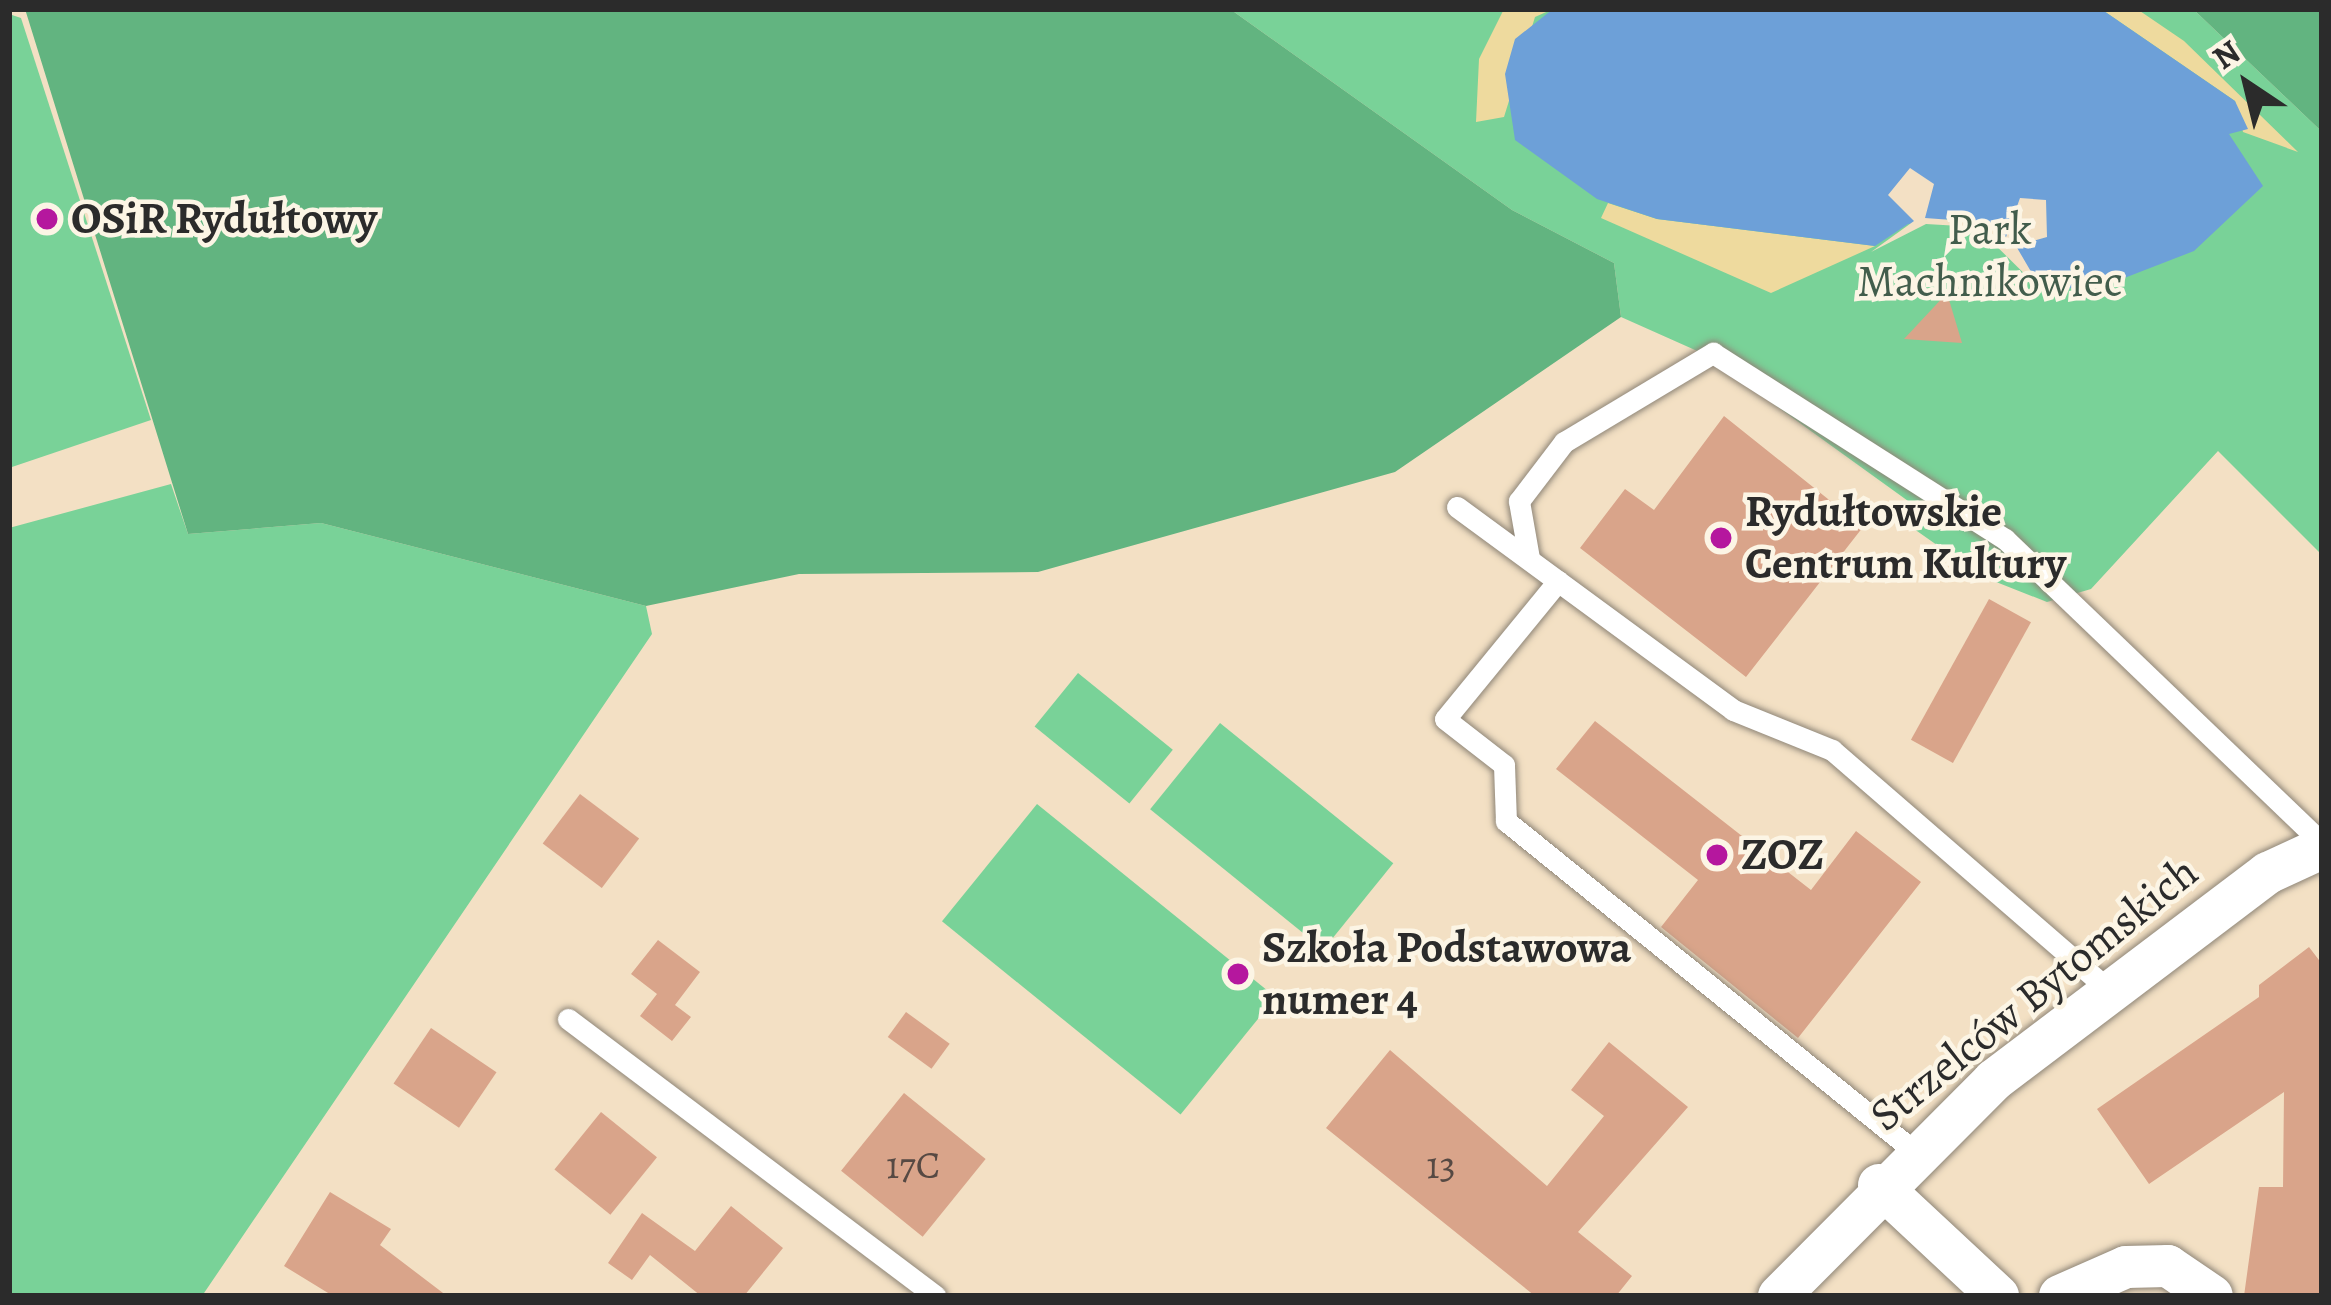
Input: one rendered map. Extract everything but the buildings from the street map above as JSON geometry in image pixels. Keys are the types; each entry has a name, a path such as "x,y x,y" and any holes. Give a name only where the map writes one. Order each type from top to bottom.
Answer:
{"street":[{"name":"Strzelców Bytomskich","path":"1779,1296 1914,1151 2110,991 2268,873 2322,845"},
{"path":"1879,1185 1998,1296"},
{"path":"2060,1296 2126,1267 2168,1266 2212,1296"}],"lane":[{"path":"1529,558 1520,501 1564,442 1713,352 2005,539 2322,845"},
{"path":"1457,507 1732,710 1832,750 2110,991"},
{"path":"1558,581 1445,718 1504,766 1506,821 1914,1151"},
{"path":"568,1018 935,1296"}],"green space":[{"path":"25,9 1230,9 1512,210 1614,263 1621,317 1395,472 1038,572 799,574 646,606 321,523 188,534"},
{"name":"Park Machnikowiec","path":"1230,9 2193,9 2319,129 2322,555 2218,451 2091,589 2047,602 1981,576 1907,524 1915,506 1704,354 1621,317 1614,263 1512,210"},
{"path":"2193,9 2322,9 2322,178 2319,129"},
{"name":"OSiR Rydułtowy","path":"9,14 21,18 151,420 9,468"},
{"path":"171,484 188,534 321,523 646,606 652,634 202,1296 9,1296 9,528"},
{"path":"1078,673 1173,750 1129,803 1035,727"},
{"path":"1220,723 1393,863 1323,950 1150,809"},
{"path":"1037,804 1276,997 1181,1115 942,921"}],"sand":[{"path":"1504,9 1553,9 1535,17 1504,117 1476,122 1479,59"},
{"path":"2101,9 2137,9 2184,41 2298,152 2243,132 2235,101"},
{"path":"1608,203 1657,219 1875,246 1771,293 1601,218"}],"water":[{"path":"1553,9 2101,9 2235,101 2248,129 2229,134 2263,186 2194,251 2114,282 2043,292 2006,237 1960,218 1908,224 1875,246 1657,219 1597,199 1515,140 1505,74 1515,39"}],"pier":[{"path":"1910,168 1934,184 1925,218 1979,222 2006,237 2020,198 2046,200 2047,237 2016,246 2043,292 1977,227 1926,224 1871,252 1914,221 1888,195"}],"place":[{"name":"OSiR Rydułtowy","path":"47,219"},
{"name":"Rydułtowskie Centrum Kultury","path":"1721,538"},
{"name":"ZOZ","path":"1717,855"},
{"name":"Szkoła Podstawowa numer 4","path":"1238,974"}]}
